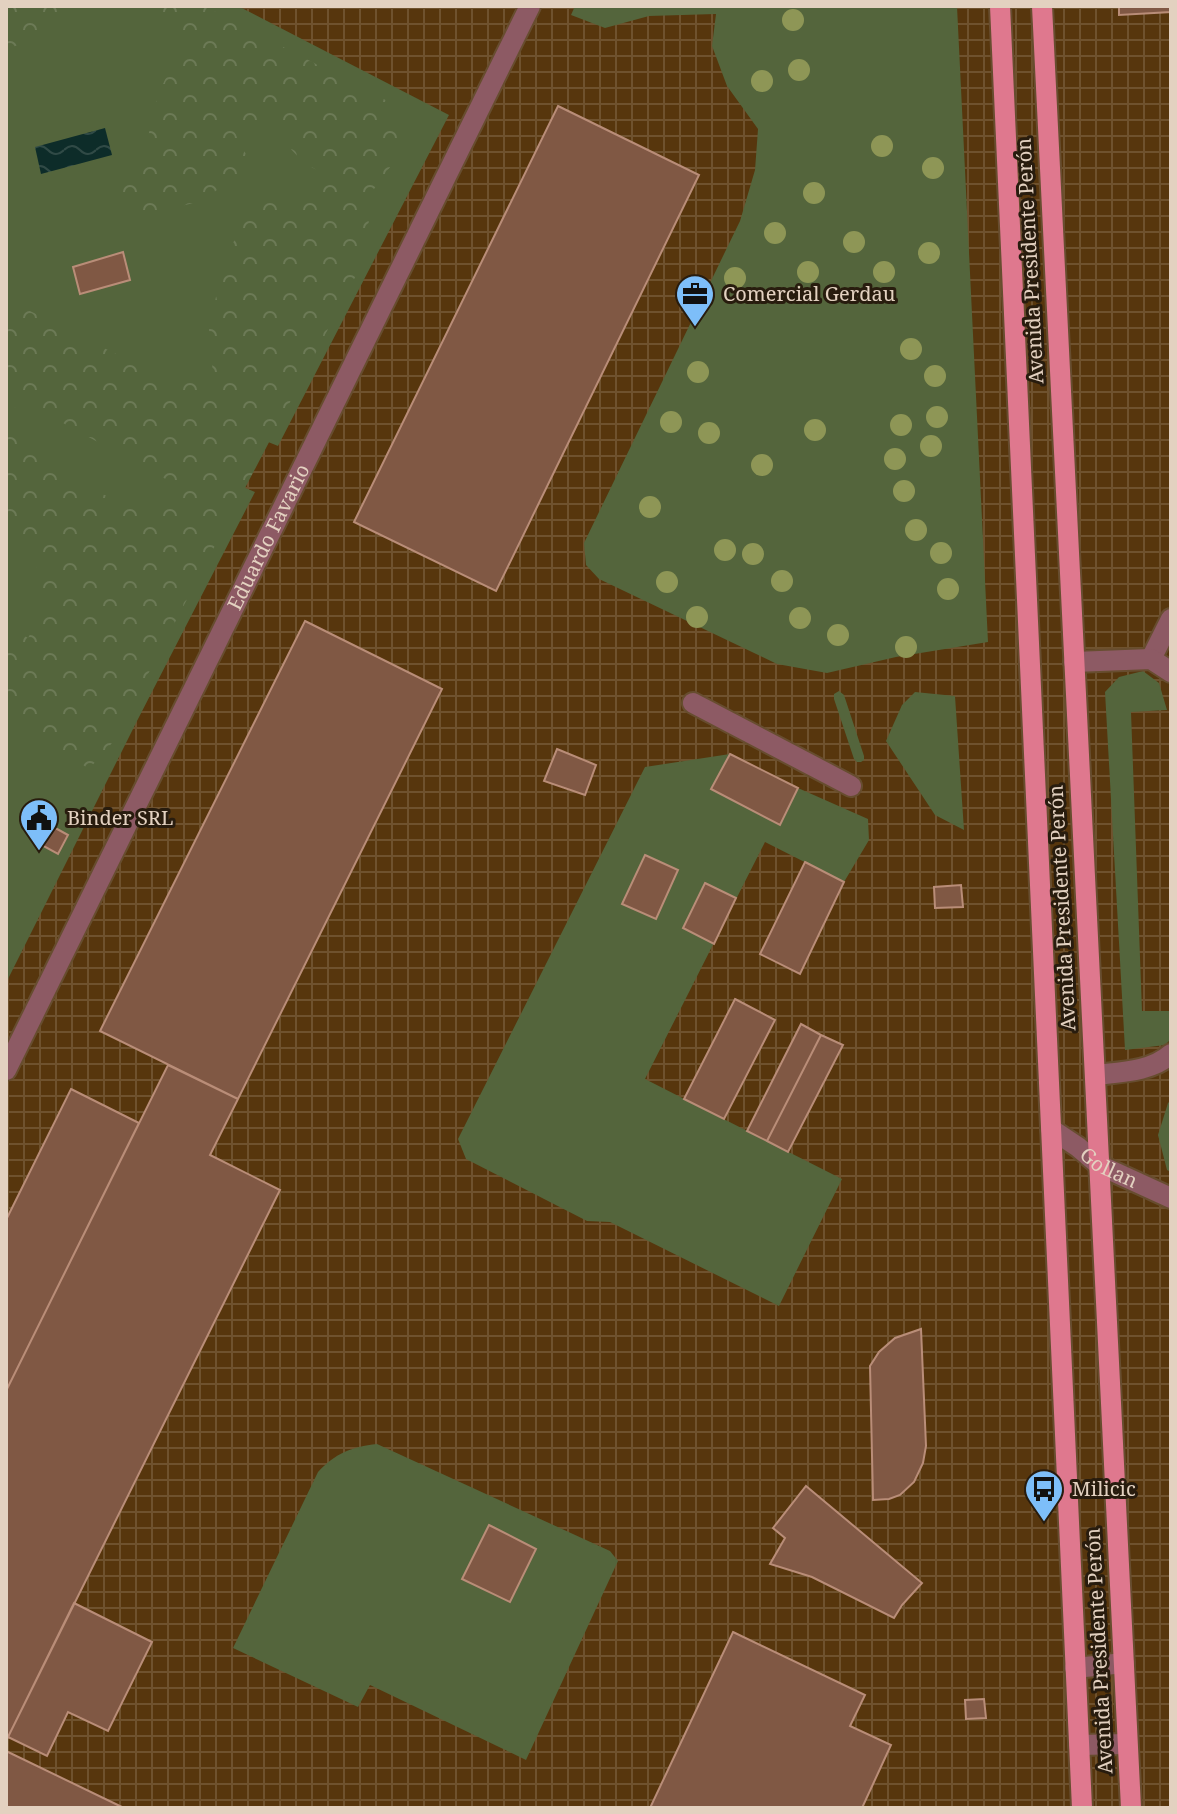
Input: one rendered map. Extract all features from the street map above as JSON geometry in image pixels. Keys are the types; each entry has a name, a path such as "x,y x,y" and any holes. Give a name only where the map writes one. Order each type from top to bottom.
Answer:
{"main road":[{"name":"Avenida Presidente Perón","path":"1000,6 1082,1808"},
{"name":"Avenida Presidente Perón","path":"1042,6 1131,1808"}],"lane":[{"name":"Eduardo Favario","path":"6,1070 530,6"},
{"path":"1151,659 1171,619"},
{"path":"1074,662 1151,659 1171,672"},
{"path":"693,703 851,786"},
{"path":"1095,1075 1143,1069 1171,1054"},
{"name":"Gollan","path":"1051,1129 1099,1165 1171,1198"},
{"path":"1075,1668 1124,1663"},
{"path":"1079,1745 1127,1744"}],"shaded area":[{"path":"6,6 1171,6 1171,1808 6,1808"}],"green space":[{"path":"6,6 238,6 449,115 278,446 124,383 99,427 255,492 6,983"},
{"path":"6,6 64,6 40,38 6,49"},
{"path":"140,6 204,6 401,108 407,144 374,189 362,264 112,743 89,769 6,709 6,624 28,638 47,603 28,536 6,527 6,403 21,411 19,440 98,493 147,508 173,483 6,392 6,299 138,365 214,387 209,329 224,260 252,207 339,182 304,163 272,129 231,125 252,166 201,201 135,218 112,199 143,157 159,92 187,35"},
{"path":"575,6 957,6 988,642 896,657 827,673 777,664 599,579 586,565 584,543 740,221 755,170 758,129 727,86 712,46 716,14 649,16 605,28 571,15"},
{"path":"1143,671 1159,683 1167,710 1131,712 1142,1011 1171,1011 1171,1039 1165,1045 1125,1050 1105,692 1119,677"},
{"path":"839,691 844,695 864,756 861,762 854,759 834,699 834,694"},
{"path":"915,692 955,696 964,830 935,815 886,741 902,705"},
{"path":"730,754 712,789 779,825 798,788 868,819 869,840 844,882 765,842 645,1079 842,1179 779,1306 610,1222 587,1221 466,1159 458,1139 645,767"},
{"path":"1171,1100 1171,1172 1167,1170 1158,1135"},
{"path":"377,1444 610,1551 618,1561 526,1760 370,1685 358,1707 233,1648 318,1472 344,1452"}],"water":[{"path":"105,128 112,155 41,174 35,147"}],"building":[{"path":"1119,6 1171,6 1171,12 1119,15"},
{"path":"558,106 699,175 496,591 354,522"},
{"path":"123,252 130,280 80,294 73,267"},
{"path":"305,621 442,689 238,1099 100,1031"},
{"path":"557,749 596,765 585,795 544,781"},
{"path":"730,754 798,788 780,825 711,789"},
{"path":"48,824 68,835 58,854 38,843"},
{"path":"645,855 678,870 656,919 622,904"},
{"path":"805,862 844,882 800,974 760,954"},
{"path":"705,883 736,898 714,944 683,928"},
{"path":"961,885 963,907 935,908 934,887"},
{"path":"735,999 775,1020 724,1119 684,1099"},
{"path":"801,1024 821,1035 767,1141 747,1131"},
{"path":"821,1035 843,1045 788,1152 767,1141"},
{"path":"168,1065 238,1099 210,1155 280,1190 6,1741 6,1391"},
{"path":"71,1089 139,1123 6,1391 6,1220"},
{"path":"921,1329 926,1446 923,1463 914,1482 900,1495 873,1500 870,1366 879,1352 895,1338"},
{"path":"806,1486 922,1583 894,1618 812,1577 770,1564 785,1538 773,1528"},
{"path":"489,1525 536,1549 510,1602 462,1579"},
{"path":"74,1603 152,1642 108,1731 68,1712 47,1756 8,1737"},
{"path":"733,1632 865,1695 850,1726 891,1745 862,1808 650,1808"},
{"path":"984,1699 986,1718 966,1719 965,1700"},
{"path":"6,1751 124,1808 6,1808"}],"place":[{"name":"Comercial Gerdau","path":"695,328"},
{"name":"Binder SRL","path":"39,852"},
{"name":"Milicic","path":"1044,1523"}]}
